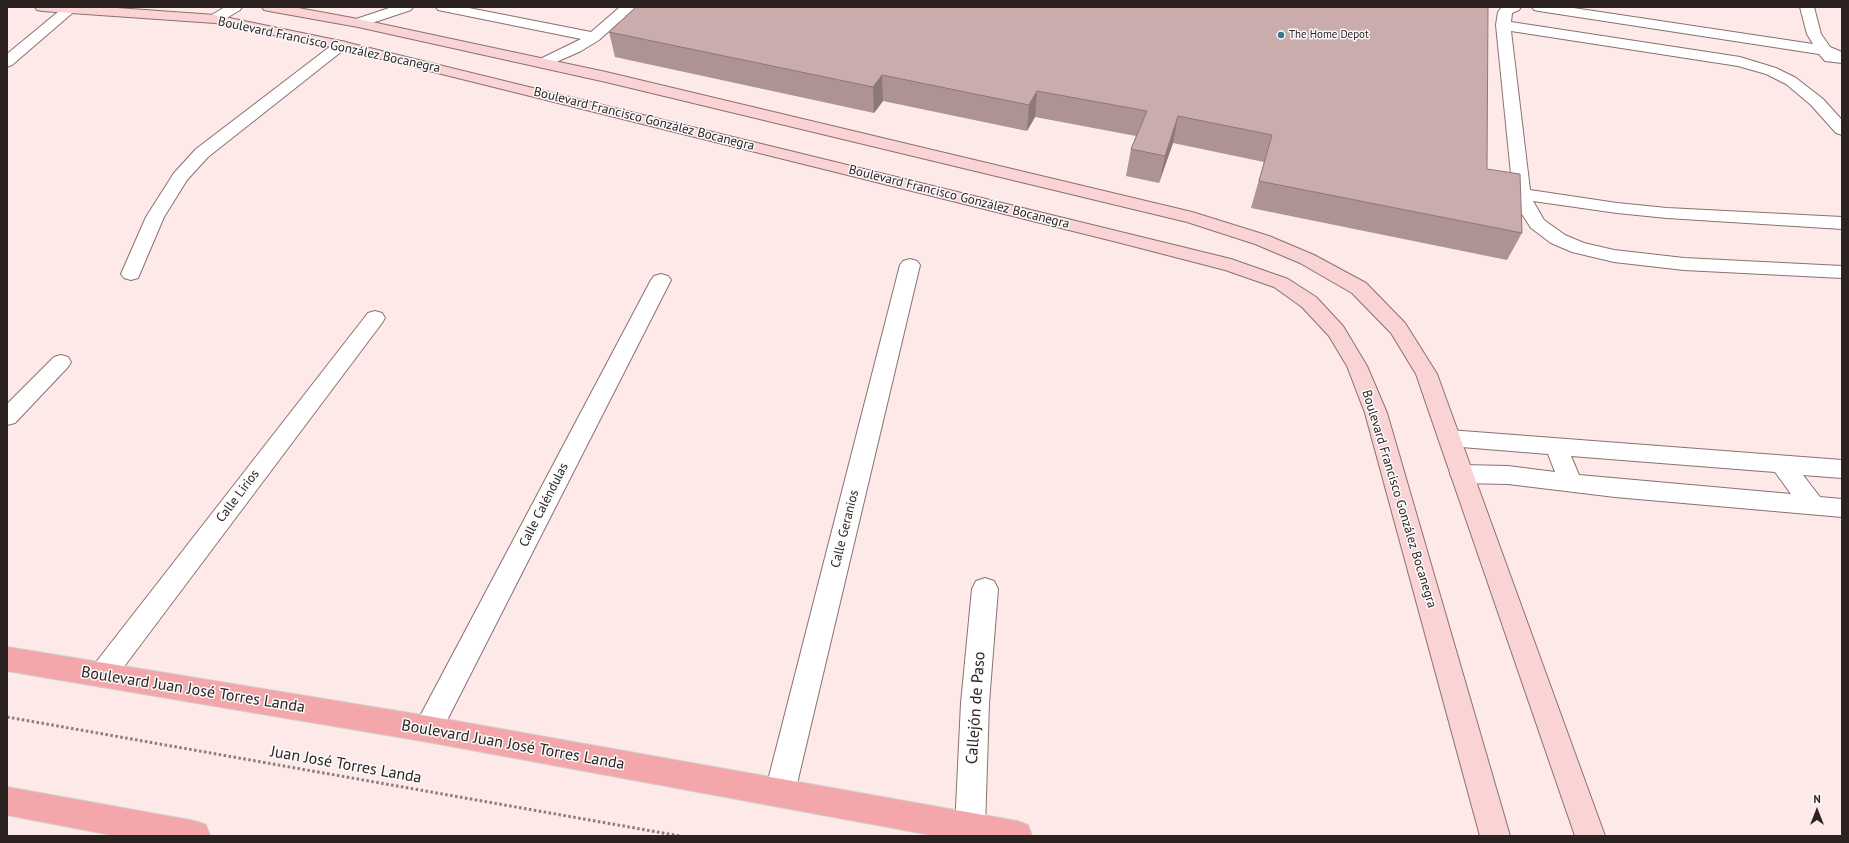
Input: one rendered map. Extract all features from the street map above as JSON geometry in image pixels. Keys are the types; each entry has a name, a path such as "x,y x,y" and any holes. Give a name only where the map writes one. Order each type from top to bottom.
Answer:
{"main road":[{"name":"Boulevard Francisco González Bocanegra","path":"42,7 215,19 341,45 1231,265 1281,283 1309,302 1336,331 1357,366 1376,413 1495,836"},
{"name":"Boulevard Francisco González Bocanegra","path":"269,7 358,23 543,63 1192,218 1262,240 1282,248 1308,259 1359,288 1398,328 1426,374 1590,836"},
{"path":"469,76 513,76 543,63"},
{"name":"Boulevard Juan José Torres Landa","path":"7,659 428,729 1017,836"},
{"path":"7,801 195,836"}],"street":[{"path":"215,19 236,7"},
{"path":"358,23 406,7"},
{"path":"443,7 594,37"},
{"path":"543,63 576,48 594,37 629,7"},
{"path":"1514,7 1509,8 1504,12 1503,25 1522,194 1527,208 1537,224 1558,239 1579,248 1614,256 1684,264 1842,272"},
{"path":"1539,7 1594,11 1638,21 1824,50 1842,58"},
{"path":"1807,7 1814,34 1824,50 1842,70"},
{"path":"7,62 70,9"},
{"path":"1503,25 1740,62 1770,71 1791,81 1817,102 1842,130"},
{"path":"131,274 155,217 180,177 202,153 341,45"},
{"path":"1522,194 1617,208 1667,213 1842,223"},
{"name":"Calle Geranios","path":"780,792 910,265"},
{"name":"Calle Caléndulas","path":"428,729 661,280"},
{"name":"Calle Lirios","path":"102,675 375,318"},
{"path":"7,417 61,362"},
{"path":"1449,438 1842,469"},
{"path":"1556,447 1571,483"},
{"path":"1781,464 1812,506"},
{"path":"1461,474 1508,475 1615,488 1842,508"},
{"name":"Callejón de Paso","path":"970,828 975,703 985,589"}],"path":[{"name":"Juan José Torres Landa","path":"7,717 680,836"}],"building":[{"path":"636,7 1488,7 1487,169 1520,174 1522,233 1259,181 1272,135 1178,116 1165,156 1131,149 1147,111 1037,91 1029,105 882,75 873,87 609,32"}],"place":[{"name":"The Home Depot","path":"1281,35"}]}
